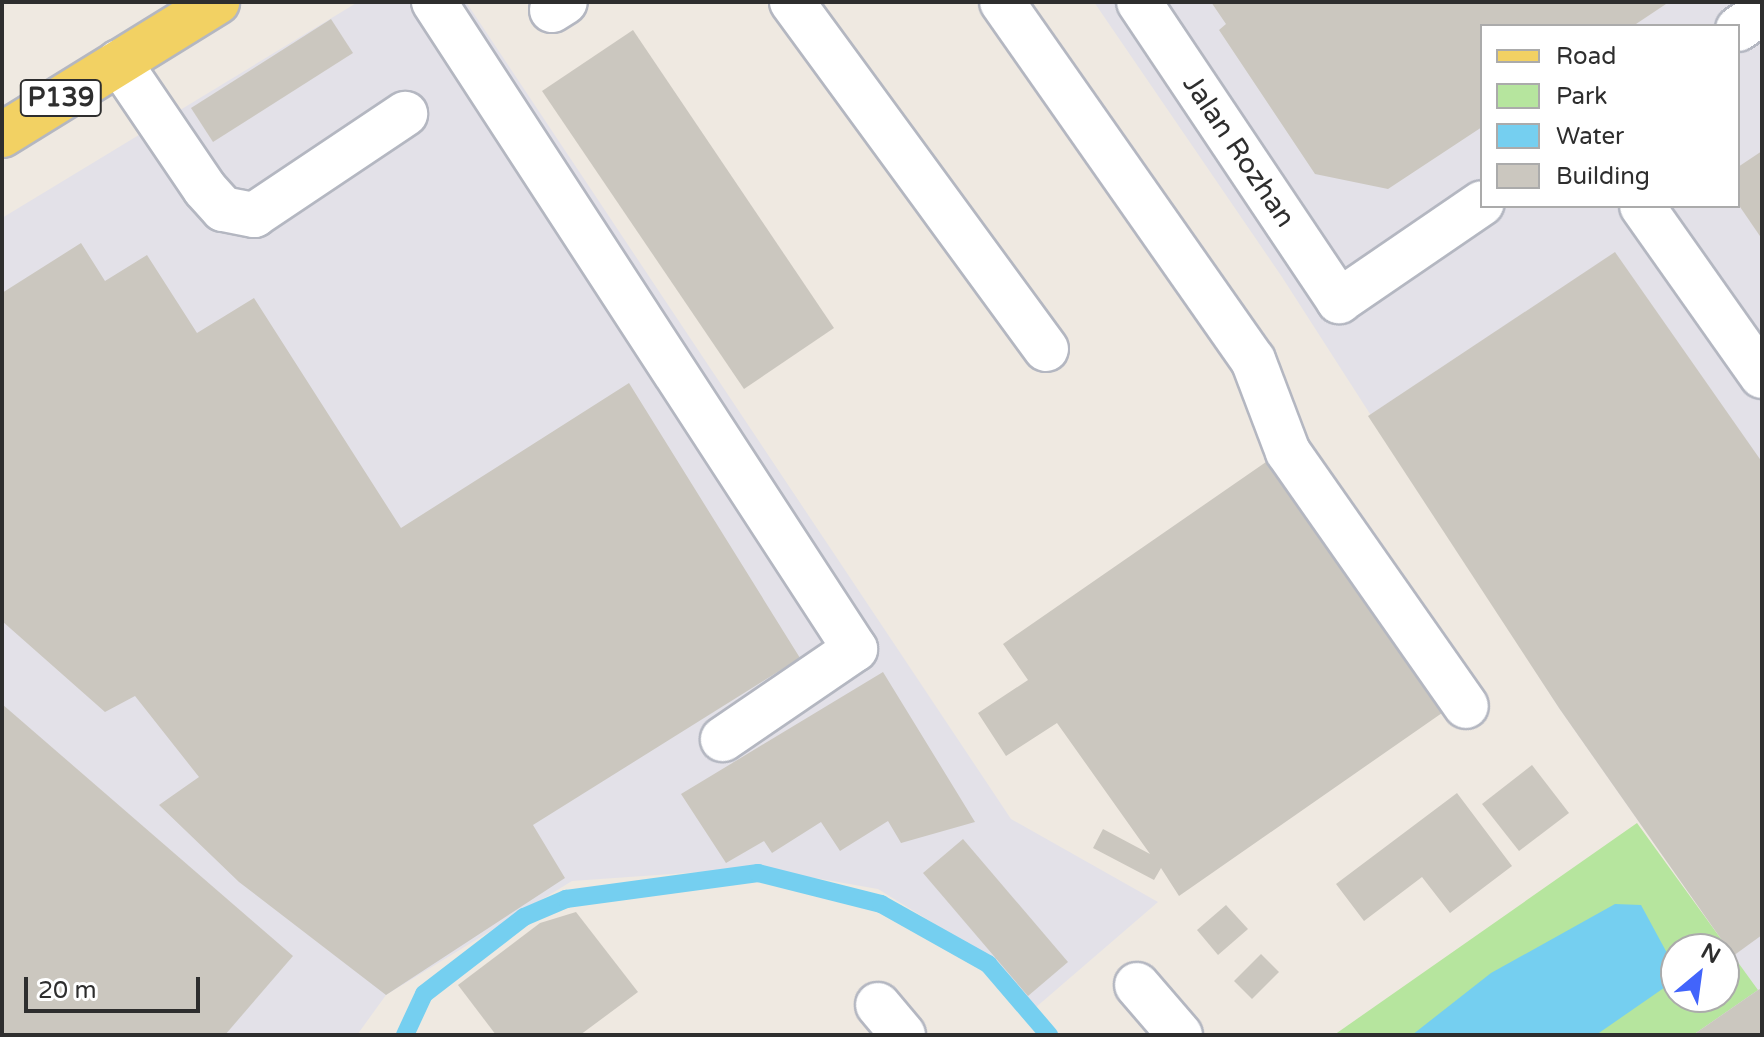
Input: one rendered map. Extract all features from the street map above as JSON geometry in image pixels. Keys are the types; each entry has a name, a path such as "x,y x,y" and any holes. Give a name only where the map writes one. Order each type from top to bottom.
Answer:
{"main road":[{"name":"P139","path":"2,135 217,2"}],"street":[{"path":"434,2 855,649 723,739"},
{"path":"792,2 1046,349"},
{"path":"1002,2 1253,360 1288,452 1466,706"},
{"name":"Jalan Rozhan","path":"1153,7 1339,301 1480,204"},
{"path":"1740,28 1762,12"},
{"path":"119,62 205,189 223,209 254,215 405,114"},
{"path":"1643,208 1762,376"},
{"path":"1137,985 1180,1035"}],"shaded area":[{"path":"358,2 466,2 1011,819 1158,902 1035,1008 993,960 878,889 757,868 572,881 386,995 357,1035 2,1035 2,218"},
{"path":"1094,2 1762,2 1762,1035 1693,1035 1724,1013 1740,1013 1740,1002 1757,990 1740,966 1740,933 1717,933 1559,708 1282,277"}],"green space":[{"path":"1637,823 1717,933 1660,933 1660,1013 1725,1013 1693,1035 1334,1035"},
{"path":"1740,965 1758,990 1740,1002"}],"water":[{"path":"1615,904 1641,905 1660,940 1660,991 1596,1035 1412,1035 1491,973"}],"building":[{"path":"1211,2 1669,2 1636,24 1480,24 1480,128 1388,189 1315,174 1219,30 1226,24"},
{"path":"331,19 353,53 213,142 191,108"},
{"path":"633,30 834,328 744,389 542,91"},
{"path":"1762,151 1762,239 1740,207 1740,166"},
{"path":"81,243 105,281 147,255 197,333 254,298 401,528 629,383 800,658 533,825 565,878 386,995 239,882 159,805 199,777 135,696 105,712 2,621 2,293"},
{"path":"1615,252 1762,462 1762,935 1740,951 1740,933 1717,933 1559,708 1368,416"},
{"path":"1266,462 1442,713 1179,896 1161,868 1154,880 1093,848 1103,829 1150,854 1057,723 1006,756 978,713 1028,680 1003,644"},
{"path":"883,672 975,822 901,843 888,821 840,851 821,822 772,853 764,841 726,863 681,794"},
{"path":"2,704 293,956 225,1035 2,1035"},
{"path":"1532,765 1569,813 1519,851 1482,804"},
{"path":"1457,793 1512,866 1450,913 1422,877 1364,921 1336,884"},
{"path":"963,839 1068,962 1028,996 923,873"},
{"path":"1226,905 1248,929 1218,955 1197,930"},
{"path":"576,912 638,992 580,1035 496,1035 458,985 540,923"},
{"path":"1261,954 1279,972 1252,999 1234,981"},
{"path":"1762,988 1762,1035 1693,1035 1725,1013 1740,1013 1740,1002"}],"waterway":[{"path":"405,1035 424,994 524,917 566,899 758,873 881,904 988,964 1049,1035"}]}
